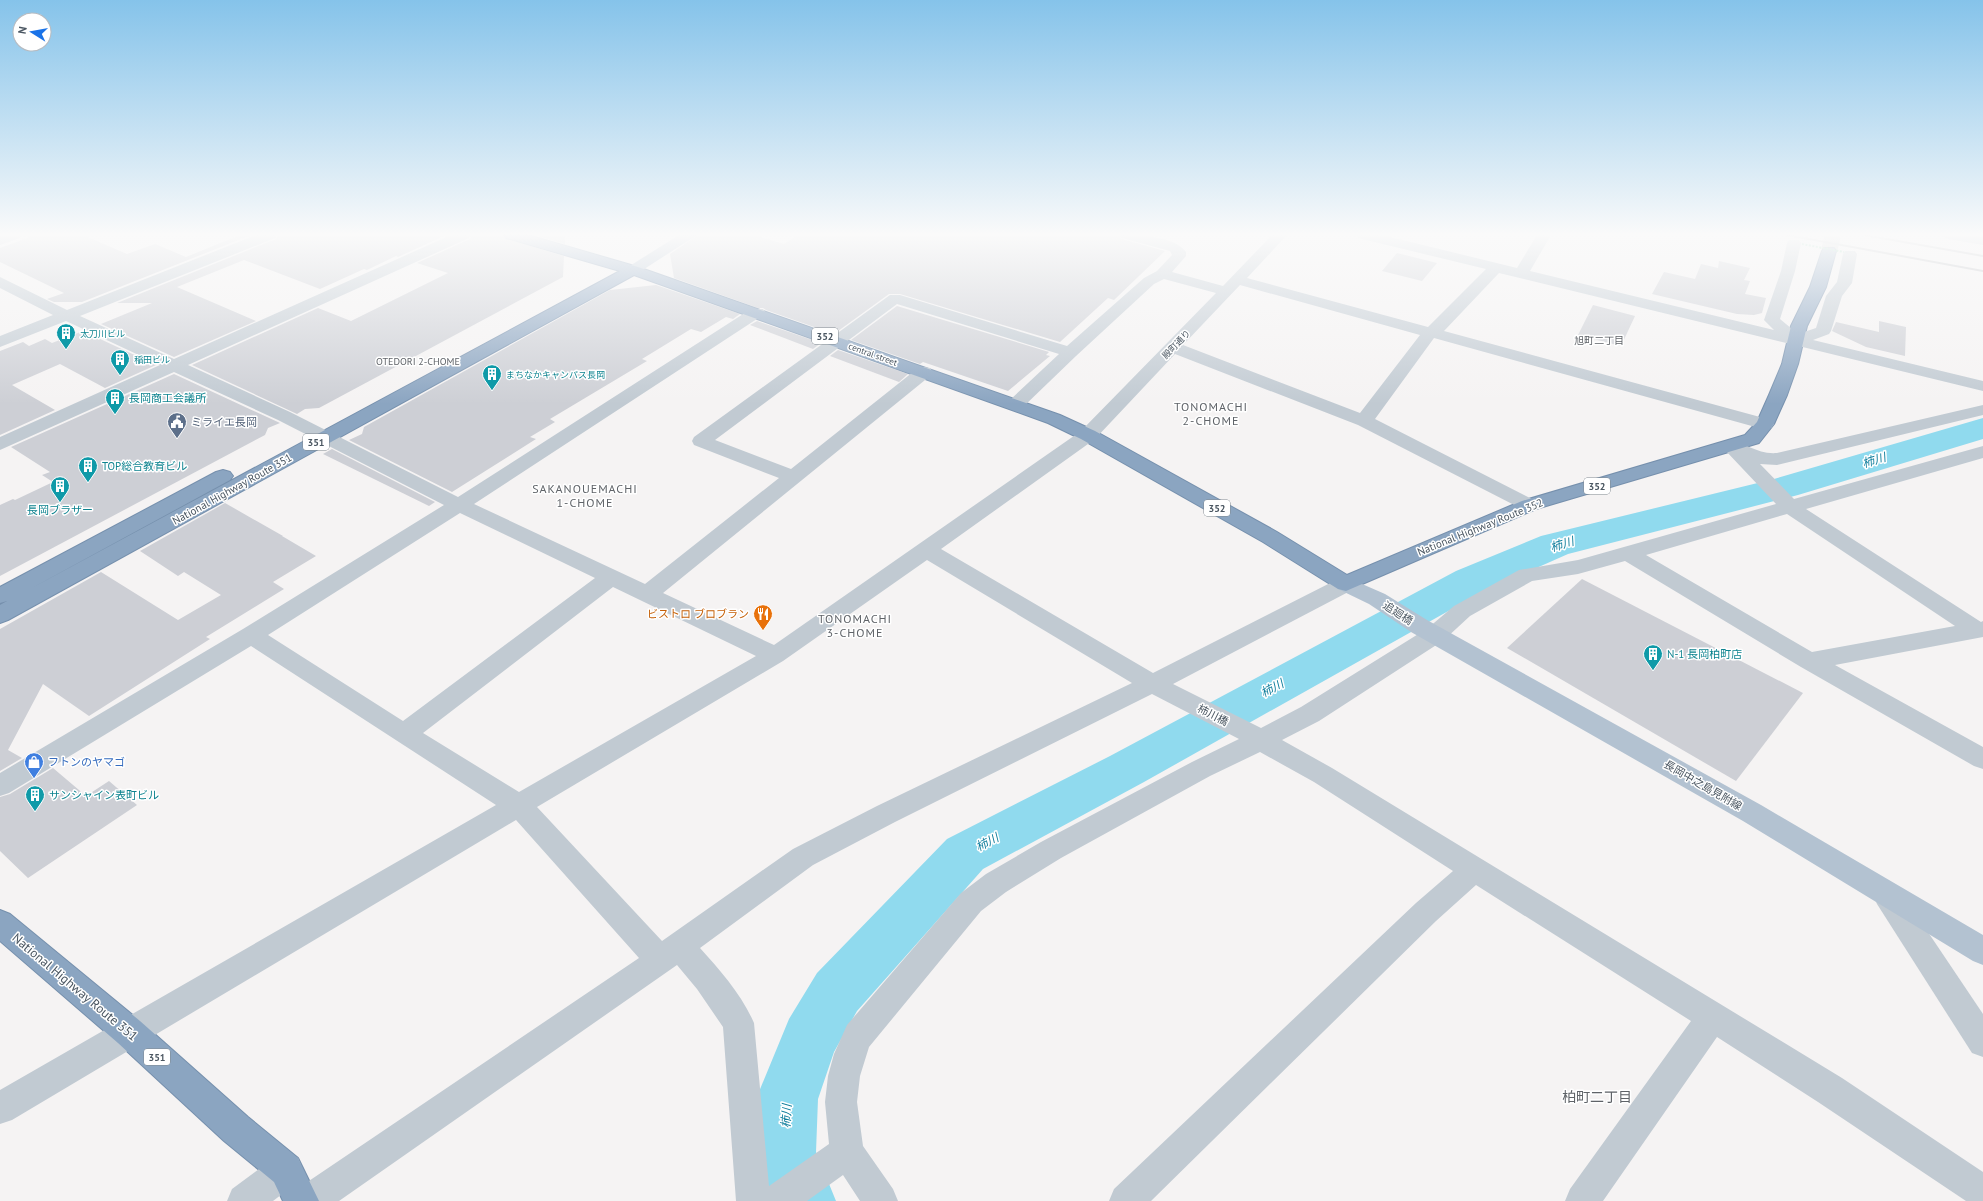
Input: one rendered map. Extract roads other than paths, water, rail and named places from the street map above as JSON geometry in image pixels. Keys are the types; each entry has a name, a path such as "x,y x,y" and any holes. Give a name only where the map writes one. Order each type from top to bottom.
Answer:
{"highway":[{"name":"National Highway Route 351","path":"0,615 567,291"},
{"name":"National Highway Route 351","path":"0,596 592,291"},
{"name":"central street","path":"695,291 1016,404 1054,419 1088,435"},
{"name":"National Highway Route 352","path":"1346,584 1529,505 1752,439 1764,424 1790,364 1799,326 1816,291"},
{"name":"352","path":"1088,435 1270,537 1346,584"},
{"name":"National Highway Route 351","path":"0,923 129,1032 236,1129 286,1170 302,1201"}],"main road":[{"name":"追廻橋","path":"1346,584 1377,599 1428,630"},
{"name":"長岡中之島見附線","path":"1428,630 1752,813 1983,951"}],"street":[{"path":"18,291 67,316 175,365 318,433 610,578 775,655"},
{"path":"0,342 130,291"},
{"path":"0,444 339,291"},
{"path":"1016,404 1070,352 1138,291"},
{"name":"殿町通り","path":"0,1108 520,806 775,655 812,631 925,549 1088,435 1226,291"},
{"path":"1279,291 1764,424"},
{"path":"1364,421 1430,333 1439,327 1473,291"},
{"path":"1592,291 1983,386"},
{"path":"1781,291 1772,320 1795,340"},
{"path":"1795,340 1822,331 1834,296 1838,291"},
{"path":"794,477 701,442 895,298 1070,352"},
{"path":"0,786 250,635 459,504 757,312"},
{"path":"1172,347 1364,421 1529,505"},
{"path":"647,594 924,372"},
{"path":"1732,446 1755,458 1766,461 1983,410"},
{"path":"1732,446 1762,475 1786,502 1980,630"},
{"path":"837,1160 844,1076 850,1054 858,1036 972,902 996,883 1051,850 1201,768 1261,740 1310,714 1428,630 1527,575 1578,567 1628,553 1786,502 1983,452"},
{"name":"柿川橋","path":"925,549 1152,684 1236,726 1323,775 1830,1090 1983,1192"},
{"path":"1628,553 1809,661 1983,759"},
{"path":"404,734 610,578"},
{"path":"309,1201 670,953 803,857 886,814 1152,684 1346,584"},
{"path":"1809,661 1980,630"},
{"path":"250,635 404,734 520,806 670,953 708,979 738,1023 771,1199 837,1160"},
{"path":"1126,1201 1421,917 1474,869"},
{"path":"1887,895 1983,1042"},
{"path":"1582,1201 1712,1018"},
{"path":"837,1160 881,1201"},
{"path":"244,1201 286,1170"}],"waterway":[{"name":"柿川","path":"803,1201 795,1187 784,1152 787,1099 810,1039 837,992 965,854 1127,769 1470,581 1555,545 1785,487 1983,428"}],"place":[{"name":"太刀川ビル","path":"66,350"},
{"name":"稲田ビル","path":"120,376"},
{"name":"まちなかキャンパス長岡","path":"492,391"},
{"name":"長岡商工会議所","path":"115,415"},
{"name":"ミライエ長岡","path":"177,439"},
{"name":"TOP総合教育ビル","path":"88,483"},
{"name":"長岡ブラザー","path":"60,503"},
{"name":"ビストロ ブロブラン","path":"763,631"},
{"name":"N-1 長岡柏町店","path":"1653,671"},
{"name":"フトンのヤマゴ","path":"34,779"},
{"name":"サンシャイン表町ビル","path":"35,812"}],"district":[{"name":"旭町二丁目","path":"1599,340"},
{"name":"OTEDORI 2-CHOME","path":"418,361"},
{"name":"TONOMACHI 2-CHOME","path":"1211,413"},
{"name":"SAKANOUEMACHI 1-CHOME","path":"585,495"},
{"name":"TONOMACHI 3-CHOME","path":"855,625"},
{"name":"柏町二丁目","path":"1597,1097"}]}
